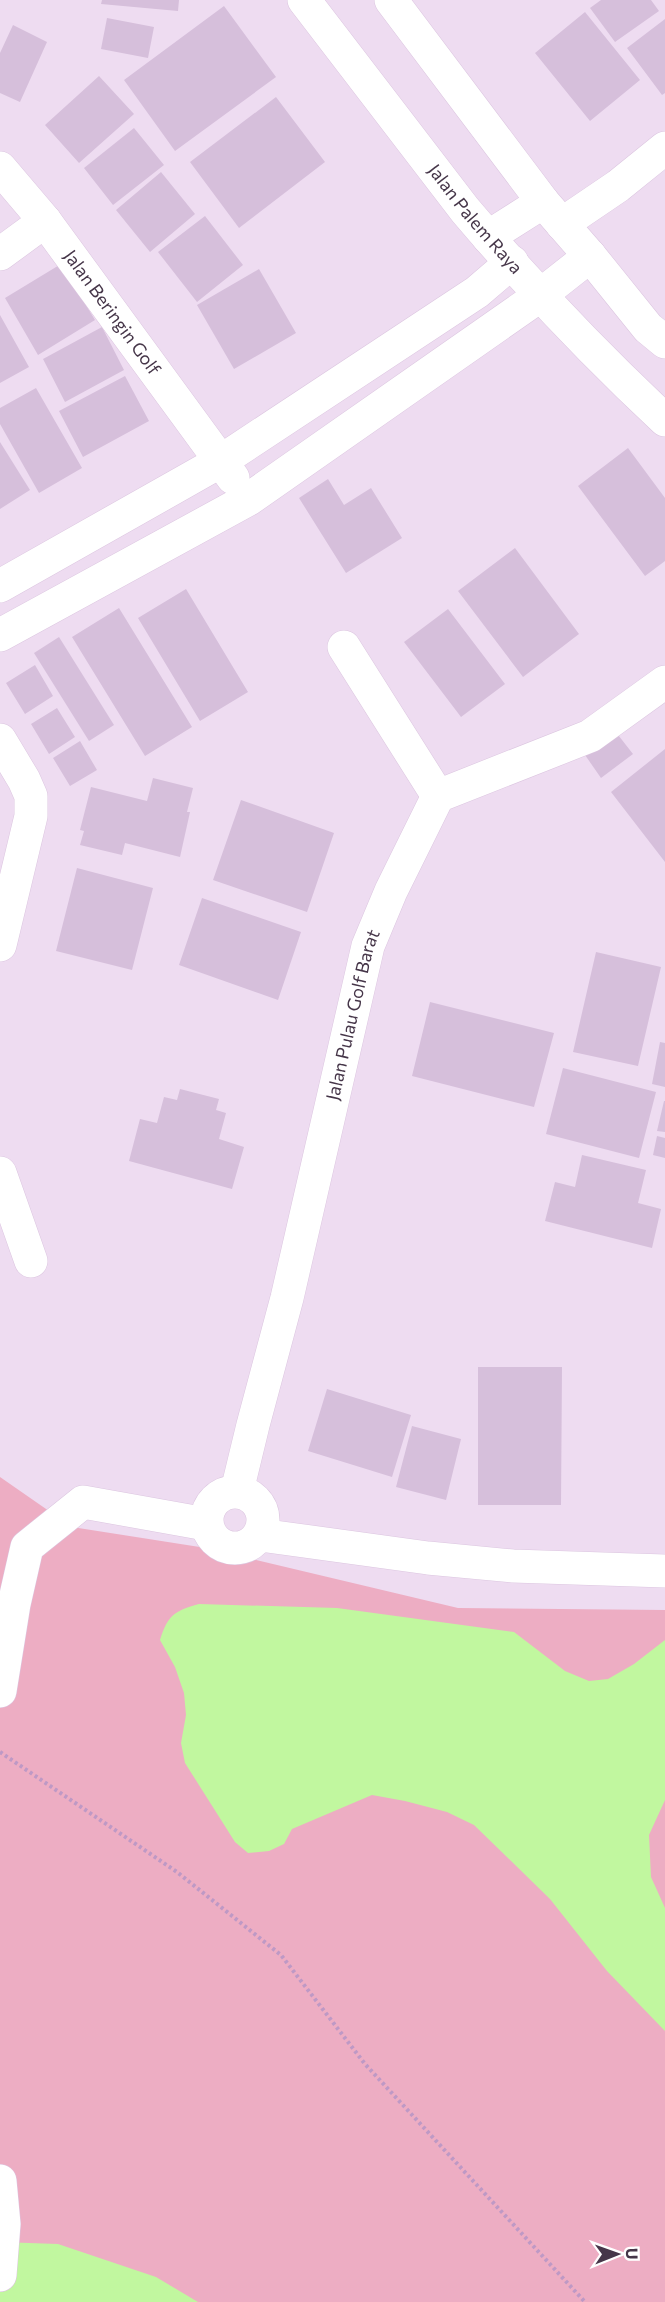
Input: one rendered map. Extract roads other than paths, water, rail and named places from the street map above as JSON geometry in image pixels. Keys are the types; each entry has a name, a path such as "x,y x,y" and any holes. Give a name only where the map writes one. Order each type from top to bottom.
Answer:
{"street":[{"name":"Jalan Palem Raya","path":"304,0 488,237 607,366 665,420"},
{"path":"391,0 552,213 648,328 665,342"},
{"path":"488,237 618,186 665,148"},
{"name":"Jalan Beringin Golf","path":"0,168 45,221 249,499"},
{"path":"0,254 45,221"},
{"path":"0,635 249,499 541,294 590,256"},
{"path":"0,586 221,461 477,292 512,262"},
{"path":"344,647 438,796 590,736 665,682"},
{"path":"0,740 31,796 31,816 0,945"},
{"name":"Jalan Pulau Golf Barat","path":"237,1491 287,1298 368,946 391,891 438,796"},
{"path":"0,1173 31,1261"},
{"path":"237,1491 255,1500 261,1508 263,1517 260,1535 246,1546 229,1548 214,1539 206,1524 211,1504 227,1492 237,1491"},
{"path":"0,1691 14,1604 27,1546 83,1502 206,1524"},
{"path":"260,1535 428,1558 503,1565 665,1571"},
{"path":"0,2181 4,2223 0,2275"}]}
